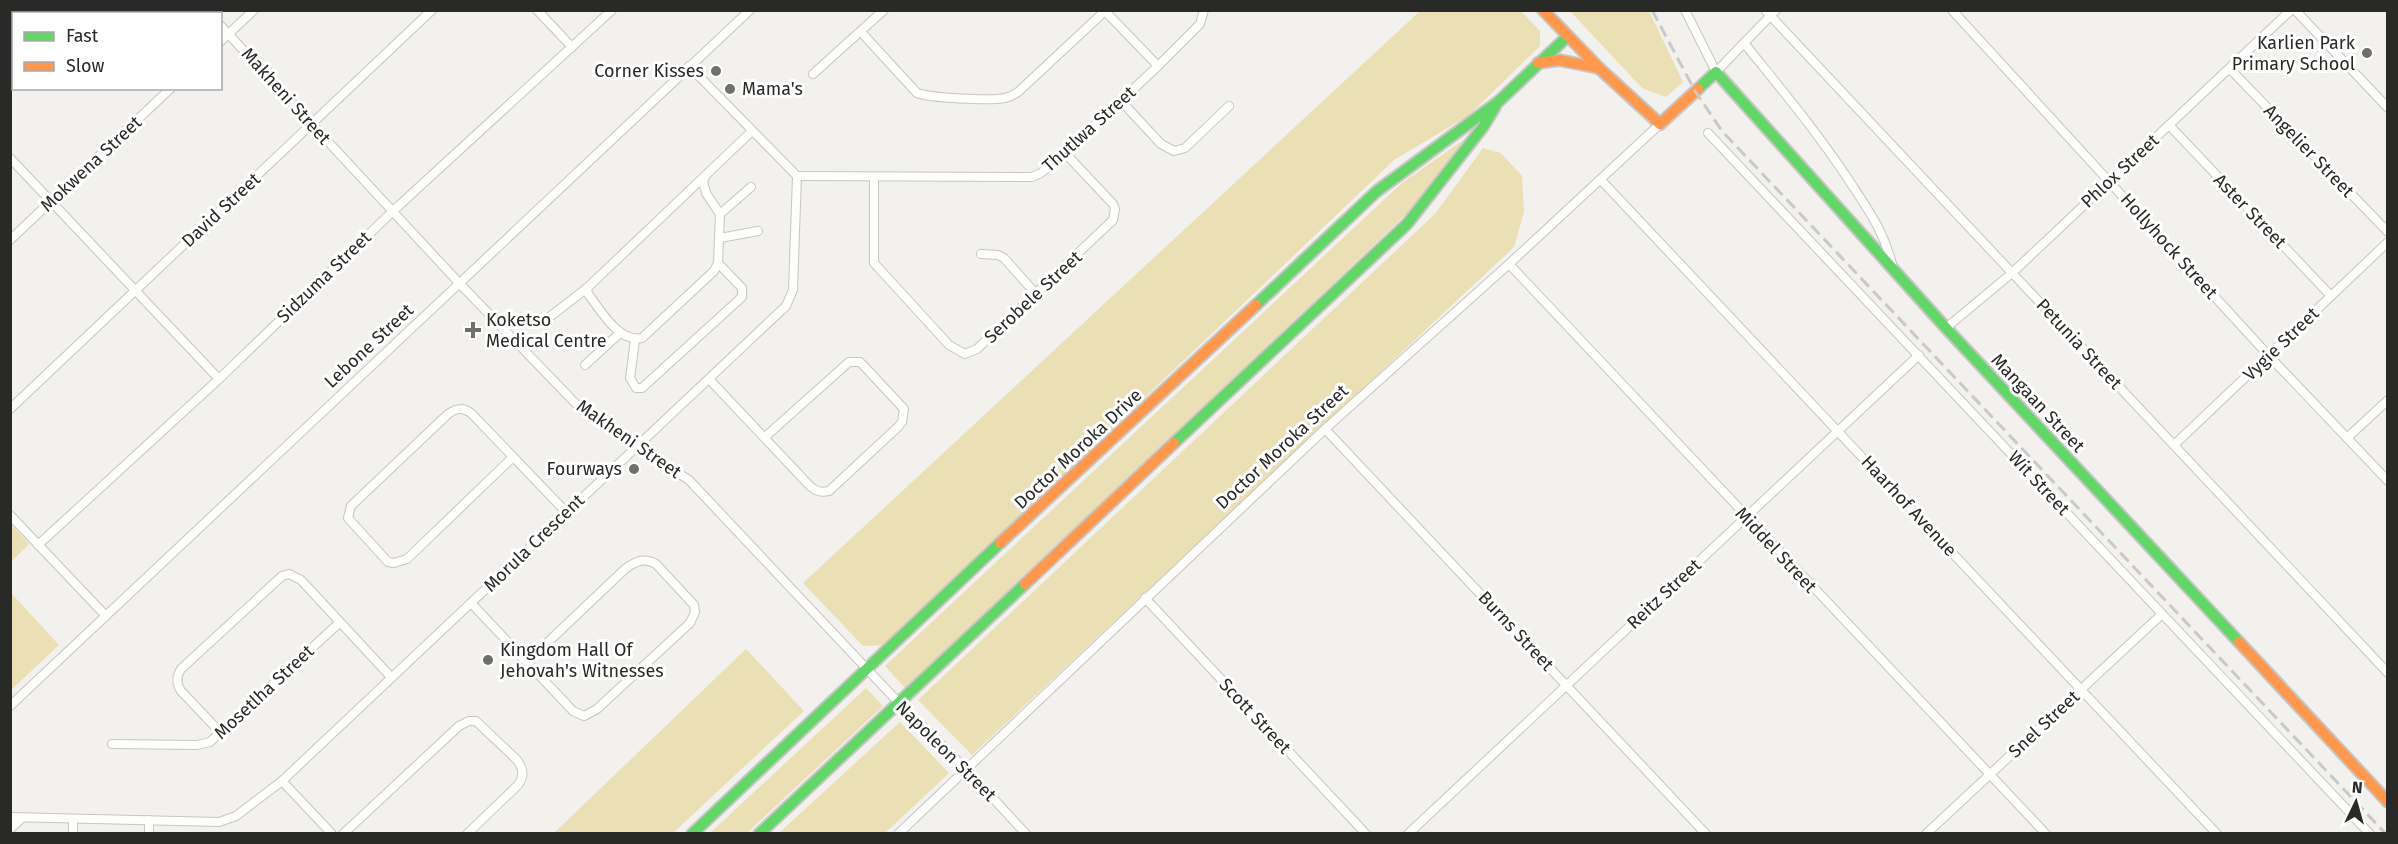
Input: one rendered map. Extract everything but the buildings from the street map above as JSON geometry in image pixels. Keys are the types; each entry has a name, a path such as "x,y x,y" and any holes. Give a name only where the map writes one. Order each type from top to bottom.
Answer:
{"street":[{"path":"222,40 254,10"},
{"name":"David Street","path":"10,409 134,290 312,126 432,10"},
{"path":"537,10 572,47"},
{"name":"Sidzuma Street","path":"38,545 219,379 393,210 612,10"},
{"name":"Lebone Street","path":"10,706 750,10"},
{"path":"813,74 884,10"},
{"name":"Thutlwa Street","path":"797,176 1032,177 1041,173 1065,153 1158,66 1200,24 1204,10"},
{"path":"1543,10 1600,69 1660,124"},
{"name":"Mangaan Street","path":"1685,10 1716,72 1946,328 2388,802"},
{"name":"Hollyhock Street","path":"1952,10 2269,356 2388,481"},
{"path":"2293,10 2388,108"},
{"name":"Phlox Street","path":"1946,328 2012,273 2293,10"},
{"path":"861,32 917,93 929,96 1006,98 1018,92 1105,11 1158,66"},
{"path":"1716,72 1771,12"},
{"name":"Petunia Street","path":"1771,12 2012,273 2388,673"},
{"name":"Makheni Street","path":"222,27 460,284 580,408 689,480 866,668"},
{"name":"Doctor Moroka Drive","path":"692,834 866,668 1377,191 1498,102 1568,36"},
{"path":"1744,43 1829,150 1880,228 1888,246 1893,269"},
{"path":"1538,63 1559,60 1600,69"},
{"path":"689,66 751,132 797,176"},
{"name":"Angelier Street","path":"2230,69 2388,232"},
{"name":"Doctor Moroka Street","path":"898,834 1325,429 1601,180 1716,72"},
{"name":"Mokwena Street","path":"10,240 169,90"},
{"path":"1121,101 1161,144 1174,151 1185,148 1229,106"},
{"name":"Doctor Moroka Drive","path":"759,834 1407,224 1483,127 1498,102"},
{"name":"Aster Street","path":"2169,125 2331,296"},
{"path":"547,319 587,288 751,132"},
{"name":"Wit Street","path":"1708,133 2370,834"},
{"name":"Serobele Street","path":"874,177 874,263 954,349 966,354 972,353 1108,226 1114,215 1113,204 1065,153"},
{"path":"10,158 219,379"},
{"path":"587,288 588,294 620,333 635,340 642,338 714,271 718,263 720,214 706,193 703,181 706,175"},
{"name":"Morula Crescent","path":"10,817 219,822 229,820 246,809 282,781 791,299 797,176"},
{"name":"Haarhof Avenue","path":"1601,180 2217,834"},
{"path":"720,214 751,187"},
{"path":"720,238 758,231"},
{"name":"Vygie Street","path":"2175,446 2388,242"},
{"path":"981,254 998,255 1004,258 1035,293"},
{"path":"635,340 630,378 636,387 642,388 742,297 742,288 718,263"},
{"name":"Middel Street","path":"1509,264 2046,834"},
{"path":"585,365 620,333"},
{"name":"Reitz Street","path":"1408,834 1919,355"},
{"path":"709,379 814,490 830,491 898,427 902,422 904,409 860,362 849,362 765,437"},
{"path":"2347,438 2388,400"},
{"path":"512,458 401,562 388,562 348,519 351,506 453,411 466,409 566,512"},
{"name":"Burns Street","path":"1325,429 1706,834"},
{"path":"10,515 106,616"},
{"path":"471,603 527,663 573,711 584,716 591,714 690,623 695,612 694,605 656,564 651,561 639,561 625,569 527,663"},
{"path":"220,732 181,691 177,675 276,580 289,574 295,576 391,677"},
{"name":"Scott Street","path":"1145,598 1366,834"},
{"name":"Snel Street","path":"1926,834 2162,614"},
{"name":"Mosetlha Street","path":"112,744 204,745 339,623"},
{"name":"Napoleon Street","path":"866,668 898,703 967,770 1026,834"},
{"path":"343,834 459,726 469,721 476,721 516,759 521,765 523,775 518,785 467,834"},
{"path":"282,781 332,834"},
{"path":"10,829 22,818"},
{"path":"73,819 73,834"},
{"path":"149,820 149,834"}],"shaded area":[{"path":"1420,11 1521,11 1540,31 1540,46 1468,116 1394,160 885,645 863,646 803,583"},
{"path":"1570,11 1649,11 1683,82 1666,97 1642,88"},
{"path":"1466,138 1419,202 905,688 885,666 1402,183"},
{"path":"1483,148 1501,153 1522,176 1524,212 1514,247 972,755 918,700 1435,214"},
{"path":"11,524 29,544 11,562"},
{"path":"11,593 59,645 11,690"},
{"path":"746,649 804,711 673,833 554,833"},
{"path":"866,688 883,706 747,833 710,833"},
{"path":"900,722 949,773 885,833 779,833"}],"railway":[{"path":"1652,10 1695,91 1722,131 2386,834"}],"traffic: fast":[{"path":"1256,305 1377,191 1498,102 1568,36"},
{"path":"1698,89 1716,72 1946,328 2239,642"},
{"path":"1174,443 1407,224 1483,127 1495,107"},
{"path":"692,834 1000,543"},
{"path":"759,834 1025,584"}],"traffic: slow":[{"path":"1543,10 1600,69 1660,124 1698,89"},
{"path":"1538,63 1559,60 1599,68"},
{"path":"1000,543 1256,305"},
{"path":"1025,584 1174,443"},
{"path":"2239,642 2388,802"}],"place":[{"name":"Karlien Park Primary School","path":"2367,53"},
{"name":"Corner Kisses","path":"716,71"},
{"name":"Mama's","path":"730,89"},
{"name":"Koketso Medical Centre","path":"473,330"},
{"name":"Fourways","path":"634,469"},
{"name":"Kingdom Hall Of Jehovah's Witnesses","path":"488,660"}]}
